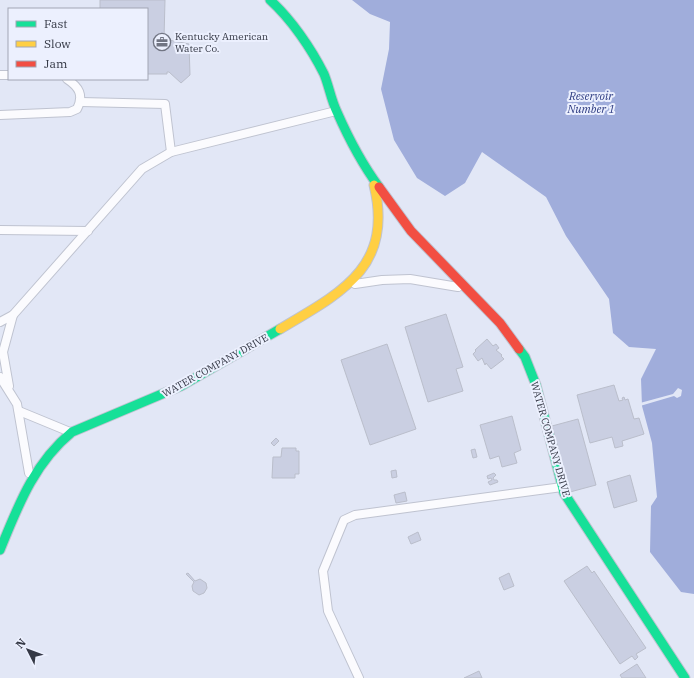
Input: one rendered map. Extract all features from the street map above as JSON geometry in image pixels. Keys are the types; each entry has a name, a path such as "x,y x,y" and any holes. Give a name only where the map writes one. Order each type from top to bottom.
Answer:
{"street":[{"name":"WATER COMPANY DRIVE","path":"270,0 280,8 312,53 324,75 336,111 371,176 411,231 500,324 525,357 536,385 563,487 573,509 685,678"},
{"name":"WATER COMPANY DRIVE","path":"0,550 30,480 56,446 72,433 85,425 166,394 190,382 333,298 350,285 366,264 377,242 380,209 371,176"}],"lane":[{"path":"0,115 70,112 77,109 81,94 75,84 69,80"},
{"path":"80,102 165,104 171,152"},
{"path":"0,322 13,315 142,169 171,152 336,111"},
{"path":"0,230 88,231"},
{"path":"350,285 382,280 410,279 466,288"},
{"path":"9,389 3,352 13,315"},
{"path":"0,377 9,389 17,404 30,480"},
{"path":"18,411 72,433"},
{"path":"359,678 328,611 323,571 344,520 355,515 563,487"}],"water":[{"name":"Reservoir Number 1","path":"352,0 694,0 694,594 681,592 650,552 651,506 657,497 652,443 642,406 641,379 656,349 629,347 613,333 609,299 566,236 546,197 482,152 465,183 445,196 417,178 394,140 381,89 389,49 390,22 370,14"}],"pier":[{"path":"678,388 682,390 681,396 677,398 674,396 640,406 640,403 673,394"}],"building":[{"name":"Kentucky American Water Co.","path":"100,0 165,0 164,39 189,44 190,75 181,83 169,72 167,72 167,74 148,74 148,8 100,8"},
{"path":"446,314 463,367 456,369 463,391 428,402 405,327"},
{"path":"487,339 493,346 496,344 499,348 496,350 504,359 491,369 486,363 485,365 482,358 478,361 473,354 476,351 475,350"},
{"path":"387,344 416,429 370,445 341,360"},
{"path":"614,385 619,401 623,400 622,398 624,397 625,400 628,399 634,419 639,418 644,434 622,441 623,446 615,448 612,437 590,443 577,395"},
{"path":"512,416 521,450 514,453 517,463 502,467 499,456 490,459 480,425"},
{"path":"578,419 596,485 570,492 552,426"},
{"path":"276,438 279,441 274,446 271,443"},
{"path":"282,448 296,448 296,451 299,451 299,474 295,474 295,478 272,478 273,457 281,457"},
{"path":"475,449 477,457 473,458 471,450"},
{"path":"396,470 397,477 392,478 391,471"},
{"path":"494,473 496,475 493,478 498,482 490,485 488,482 492,480 491,478 488,479 487,476"},
{"path":"630,475 637,501 614,508 607,482"},
{"path":"405,492 407,501 396,503 394,495"},
{"path":"418,532 421,540 411,544 408,537"},
{"path":"587,566 592,573 594,571 646,648 636,654 638,657 635,660 632,656 620,664 564,581"},
{"path":"188,573 195,581 200,579 206,583 207,588 204,593 199,595 193,591 192,586 194,582 186,574"},
{"path":"509,573 514,586 504,590 499,578"},
{"path":"637,664 646,678 622,678 620,675"},
{"path":"479,671 482,678 464,678"}],"traffic: fast":[{"path":"270,0 293,25 313,54 324,74 335,107 346,131 361,160 379,187"},
{"path":"0,550 28,486 37,471 47,457 72,432 181,386 280,329"},
{"path":"519,349 525,357 536,385 564,493 685,678"}],"traffic: slow":[{"path":"280,329 323,303 342,289 357,274 369,257 376,237 378,213 374,185"}],"traffic: jam":[{"path":"379,187 411,231 500,323 519,349"}],"place":[{"name":"Kentucky American Water Co.","path":"162,42"}]}
